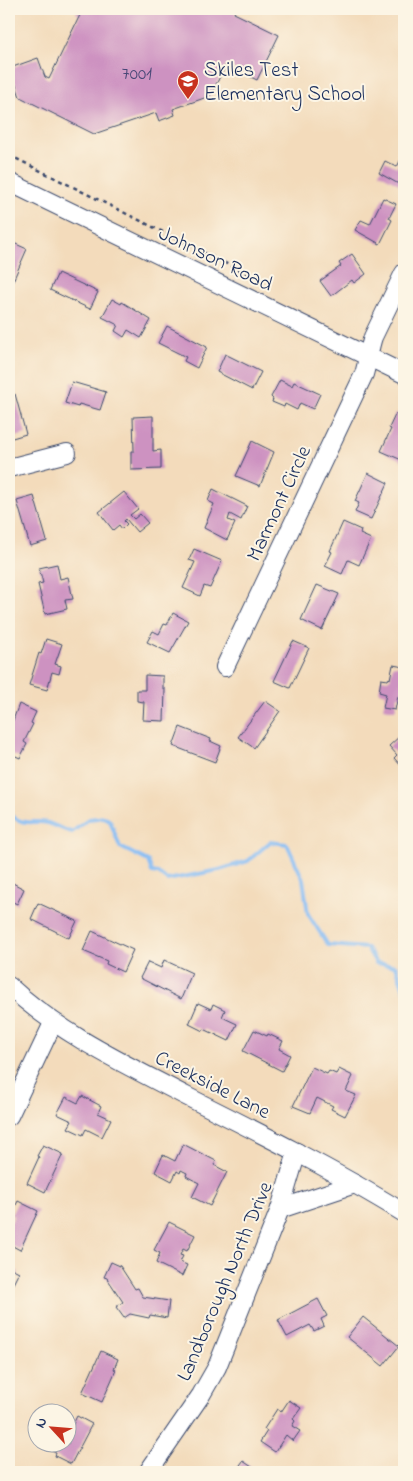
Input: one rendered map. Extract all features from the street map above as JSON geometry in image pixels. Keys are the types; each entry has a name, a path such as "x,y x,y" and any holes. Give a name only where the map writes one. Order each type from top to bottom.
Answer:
{"street":[{"name":"Johnson Road","path":"9,182 404,374"},
{"name":"Marmont Circle","path":"225,667 364,374 373,337 404,273"},
{"path":"9,468 67,452"},
{"name":"Creekside Lane","path":"9,986 53,1022 104,1054 297,1152 404,1213"},
{"path":"9,1116 53,1022"},
{"name":"Landborough North Drive","path":"148,1472 201,1395 217,1367 280,1210 297,1152"},
{"path":"280,1210 355,1184"}],"path":[{"path":"9,155 245,274 256,284"}],"building":[{"path":"78,9 236,9 234,13 279,35 257,80 226,65 210,96 173,109 175,115 159,121 156,113 94,134 20,97 10,68 38,58 45,77 49,79 80,15 76,13"},
{"path":"404,153 404,187 379,173 385,161 397,167"},
{"path":"383,198 396,204 389,218 392,220 380,244 355,230 361,220 370,224"},
{"path":"9,241 27,249 9,290"},
{"path":"352,254 366,274 354,283 352,280 331,296 320,281 341,266 339,263"},
{"path":"58,273 98,292 90,309 50,290"},
{"path":"112,299 121,304 122,302 151,320 141,338 128,330 124,337 115,331 118,325 102,317"},
{"path":"167,326 207,347 197,368 184,361 186,357 158,343"},
{"path":"225,354 261,372 252,390 217,372"},
{"path":"280,380 292,386 294,382 320,394 313,409 300,403 297,410 285,404 284,407 272,402 273,399 271,397"},
{"path":"72,382 106,392 100,410 79,404 78,407 65,403"},
{"path":"15,394 26,434 9,439 9,396"},
{"path":"396,413 404,417 404,461 381,451"},
{"path":"153,416 153,451 161,450 161,469 131,470 131,451 134,451 133,417"},
{"path":"252,441 274,452 260,486 236,476"},
{"path":"368,473 388,483 371,519 355,512 359,503 355,501"},
{"path":"213,489 247,506 241,520 230,514 228,520 235,523 227,540 204,528 214,504 208,501"},
{"path":"124,492 138,509 130,515 134,519 140,514 148,523 137,532 126,519 124,521 127,524 122,529 119,525 113,530 99,512"},
{"path":"34,496 47,541 30,546 17,501"},
{"path":"343,522 361,530 360,534 371,539 359,565 348,560 342,574 325,566"},
{"path":"194,549 222,561 210,588 204,586 200,596 183,588 195,562 189,560"},
{"path":"57,564 60,579 68,577 73,599 65,600 67,609 45,614 38,584 43,583 39,568"},
{"path":"317,585 339,594 322,630 301,620"},
{"path":"173,613 188,621 170,653 147,642 153,631 159,634 164,624 167,625"},
{"path":"46,639 62,644 55,664 61,666 59,674 52,672 47,690 29,685 39,653 41,654"},
{"path":"293,641 309,648 290,688 274,681"},
{"path":"393,665 404,667 404,698 398,696 395,710 383,708 386,694 379,692 381,679 390,679"},
{"path":"145,675 163,676 163,689 165,689 164,721 143,720 144,702 137,701 137,690 145,690"},
{"path":"265,701 280,711 254,748 238,737"},
{"path":"19,704 36,712 31,723 33,724 24,742 27,744 20,758 9,753 9,731"},
{"path":"180,727 211,739 210,741 221,746 215,762 173,746"},
{"path":"401,735 404,738 404,769 394,758 397,755 389,746"},
{"path":"9,881 24,889 17,904 9,900"},
{"path":"38,903 77,921 69,938 31,919"},
{"path":"92,931 133,950 123,972 106,964 107,961 83,951"},
{"path":"164,960 192,973 181,999 140,978 148,962 161,968"},
{"path":"198,1003 211,1009 213,1004 225,1010 222,1017 237,1024 229,1041 189,1024"},
{"path":"254,1030 283,1041 279,1049 290,1055 282,1071 243,1051"},
{"path":"312,1067 327,1074 329,1071 336,1074 339,1069 353,1076 346,1091 356,1095 345,1116 331,1109 333,1106 317,1098 310,1113 293,1106"},
{"path":"82,1096 101,1106 98,1113 111,1119 102,1137 86,1129 83,1135 68,1128 72,1121 57,1114 66,1097 78,1103"},
{"path":"183,1144 216,1161 214,1165 227,1172 210,1206 192,1197 199,1183 186,1176 187,1173 181,1170 180,1173 177,1171 172,1181 155,1172 163,1155 175,1161"},
{"path":"43,1145 63,1154 45,1192 27,1183"},
{"path":"18,1201 38,1211 20,1250 9,1244 9,1226 14,1216 11,1215"},
{"path":"169,1222 195,1235 187,1251 183,1249 180,1255 183,1256 180,1262 187,1265 182,1276 156,1263 160,1253 154,1250"},
{"path":"111,1262 120,1266 135,1289 138,1288 143,1297 169,1301 167,1318 150,1315 149,1318 130,1314 124,1318 116,1307 123,1302 107,1278 104,1277"},
{"path":"9,1267 19,1272 13,1284 9,1282"},
{"path":"318,1299 327,1316 321,1319 324,1326 314,1331 310,1325 287,1337 278,1320"},
{"path":"363,1317 399,1346 383,1366 347,1337"},
{"path":"101,1351 118,1359 114,1369 116,1370 102,1402 82,1393"},
{"path":"289,1400 301,1408 293,1419 295,1421 292,1426 300,1431 293,1441 286,1435 275,1452 260,1442 267,1431 264,1429 277,1409 281,1412"},
{"path":"78,1417 92,1424 78,1451"},
{"path":"56,1454 76,1454 71,1464 55,1456"},
{"path":"243,1461 258,1471 235,1472"}],"waterway":[{"path":"9,814 20,821 48,823 72,832 89,819 105,817 110,821 120,847 148,861 152,872 158,873 167,880 219,870 248,861 270,842 287,844 303,879 308,914 328,945 367,948 376,963 396,966 404,990"}],"place":[{"name":"Skiles Test Elementary School","path":"188,100"}]}
